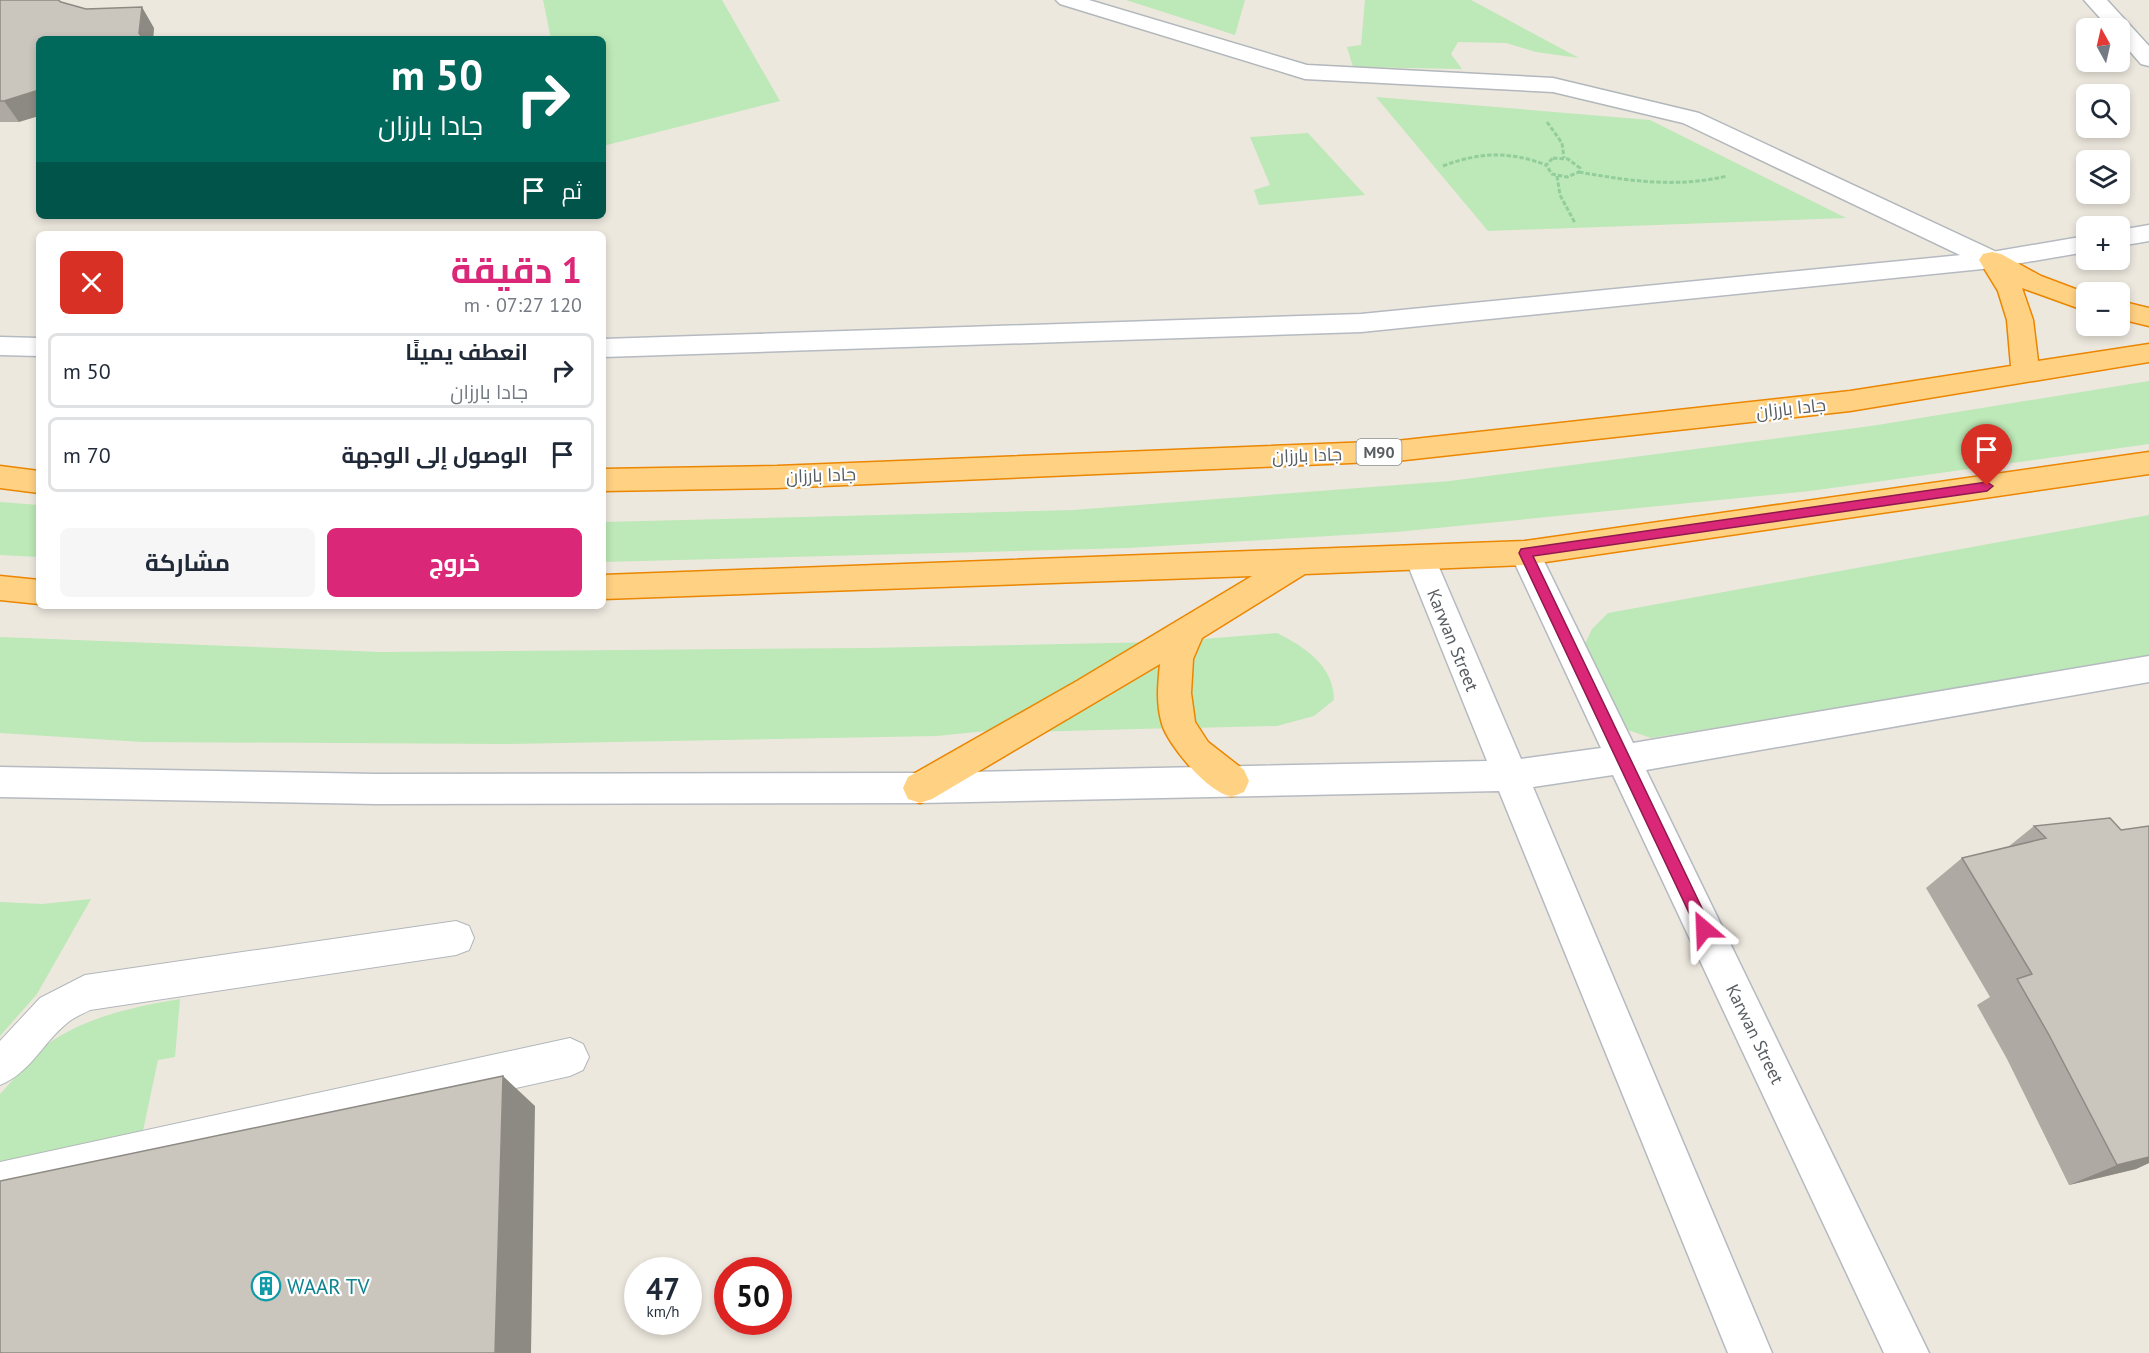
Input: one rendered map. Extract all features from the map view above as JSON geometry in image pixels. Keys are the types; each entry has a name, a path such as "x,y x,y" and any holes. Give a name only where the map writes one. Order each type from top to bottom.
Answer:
{"highway":[{"path":"1992,260 2032,282 2076,298"},
{"path":"1992,260 2011,291 2020,320 2026,373"},
{"path":"2130,312 2149,317"},
{"name":"جادا بارزان","path":"606,480 777,477 1396,451 1850,401 2149,353"},
{"path":"606,587 1525,553 2149,463"},
{"path":"0,477 36,482"},
{"path":"920,788 1089,691 1298,563"},
{"path":"0,588 36,592"},
{"path":"1190,628 1177,659 1174,693 1179,725 1196,752 1232,781"}],"main road":[{"path":"1067,0 1305,72 1553,85 1690,118 1773,155 1992,260"},
{"path":"2095,0 2149,59"},
{"path":"2130,236 2149,233"},
{"path":"606,348 1361,323 1992,260 2076,246"},
{"path":"0,346 36,347"},
{"name":"Karwan Street","path":"1525,553 1907,1353"},
{"name":"Karwan Street","path":"1420,558 1750,1353"},
{"path":"0,782 376,789 920,788 1509,776 1623,759 2149,669"}],"lane":[{"path":"0,1066 53,1011 85,993 456,938"},
{"path":"0,1182 570,1057"}],"path":[{"path":"1443,166 1470,155 1502,153 1521,156 1546,165"},
{"path":"1546,165 1548,171 1557,176 1573,177 1579,172 1635,182 1686,182 1724,177 1754,166 1773,155"},
{"path":"1546,165 1553,158 1564,158 1575,162 1580,168 1579,172"},
{"path":"1557,176 1560,195 1575,223"}],"green space":[{"path":"543,0 722,0 780,101 606,145 606,36 550,36"},
{"path":"1126,0 1245,0 1235,35"},
{"path":"1365,0 1471,0 1579,58 1536,52 1506,43 1458,42 1451,54 1462,69 1353,67 1347,47 1361,45"},
{"path":"1376,97 1650,120 1846,218 1488,231"},
{"path":"1308,133 1365,195 1259,205 1254,190 1270,185 1250,137"},
{"path":"2149,381 2149,444 1810,491 1396,532 1128,548 606,562 606,522 1073,510 1450,481 1871,426"},
{"path":"0,502 36,505 36,557 0,555"},
{"path":"2149,515 2149,660 1651,738 1628,730 1604,696 1582,650 1592,629 1608,613"},
{"path":"1277,633 1316,659 1329,677 1334,700 1314,716 1277,726 1190,728 1190,640"},
{"path":"0,637 380,652 867,648 1158,642 1006,729 937,736 505,744 142,742 0,733"},
{"path":"1176,643 1175,728 1028,732"},
{"path":"91,899 37,994 0,1036 0,902 42,904"},
{"path":"180,999 175,1057 158,1060 141,1140 0,1162 0,1094 39,1051 60,1036 92,1020"}],"building":[{"path":"0,0 58,0 86,9 142,7 139,33 141,36 36,36 36,91 0,101"},
{"path":"2110,818 2121,830 2149,826 2149,1157 2117,1165 2017,979 2032,974 1962,858 2046,838 2034,826"},
{"name":"WAAR TV","path":"503,1076 495,1353 0,1353 0,1181"}],"place":[{"name":"WAAR TV","path":"266,1286"}],"route":[{"path":"1704,929 1525,553 1987,486"}]}
